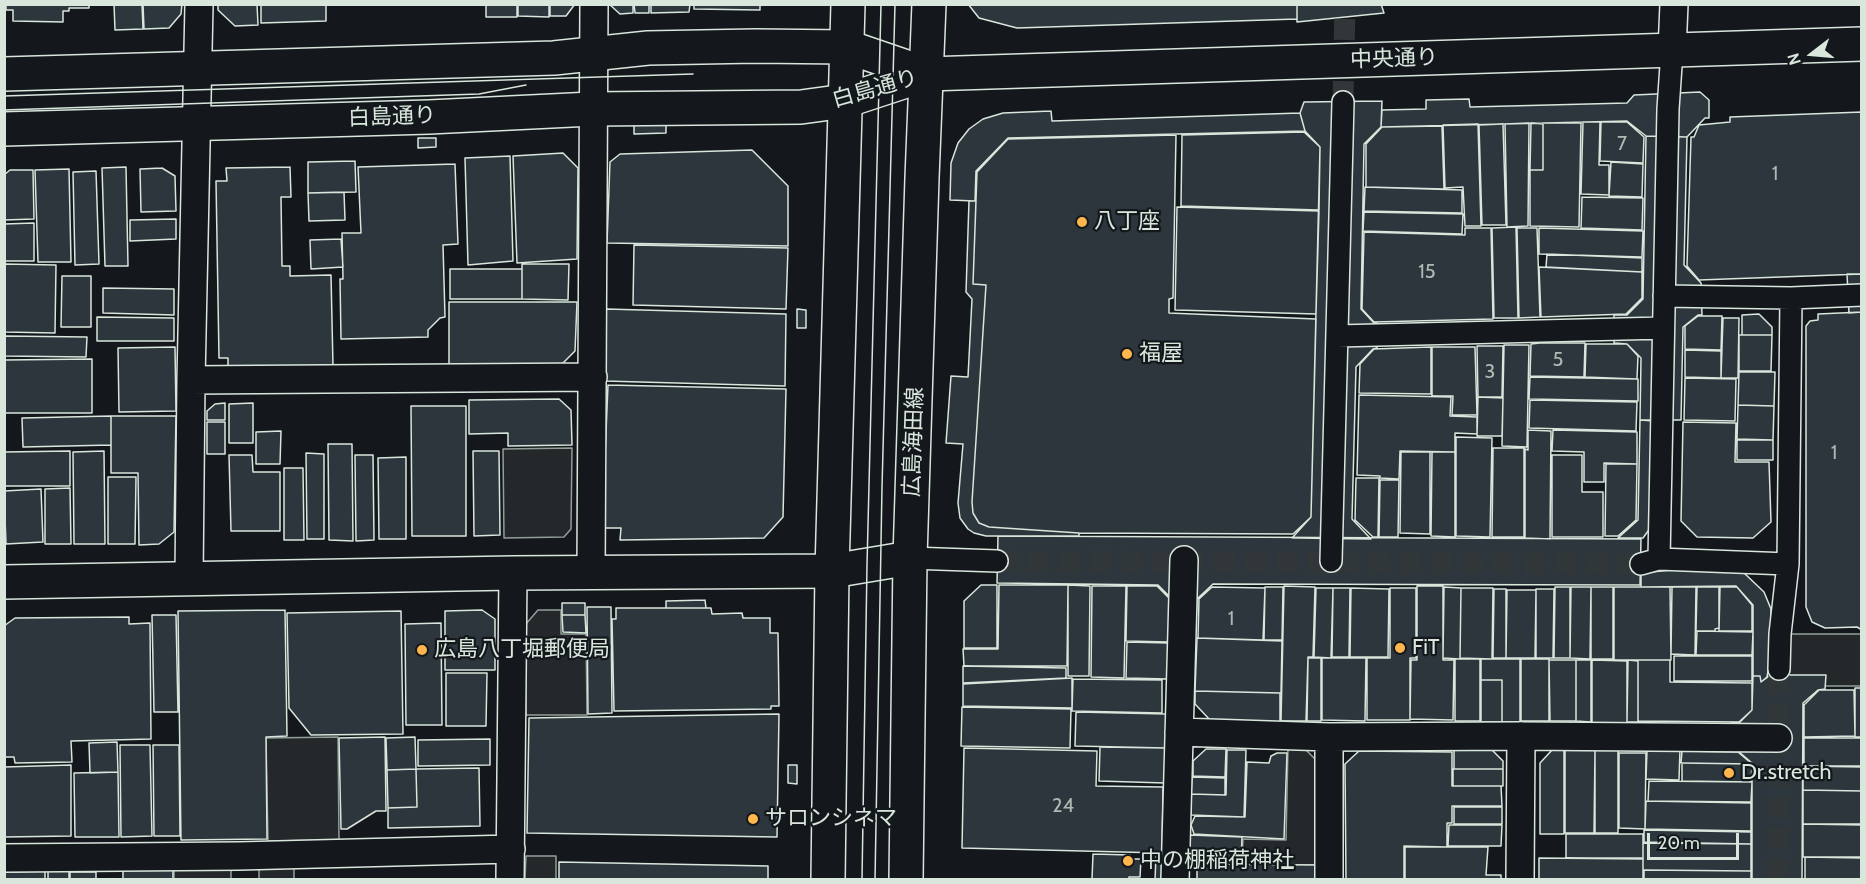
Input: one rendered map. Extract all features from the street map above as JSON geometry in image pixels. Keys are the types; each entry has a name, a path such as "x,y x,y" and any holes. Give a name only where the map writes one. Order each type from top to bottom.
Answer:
{"street":[{"path":"189,579 190,380 199,4"},
{"path":"591,573 594,4"},
{"path":"828,879 832,571 848,4"},
{"name":"広島海田線","path":"906,879 910,558 929,4"},
{"path":"1674,4 1668,109 1663,328 1650,561 1788,564"},
{"name":"中央通り","path":"927,74 1862,44"},
{"name":"白島通り","path":"4,74 554,58 648,48 755,46 848,47 927,74"},
{"name":"白島通り","path":"4,129 429,117 592,109 801,107 845,101 927,74"},
{"path":"1331,561 1343,102"},
{"path":"1664,296 1791,298 1862,295"},
{"path":"1779,669 1780,634 1788,564 1791,298"},
{"path":"1337,336 1663,328"},
{"path":"190,380 593,376"},
{"path":"4,582 513,573 832,571 910,558 997,561"},
{"path":"1175,879 1184,560"},
{"path":"510,879 513,573"},
{"path":"1179,732 1329,737 1778,738"},
{"path":"1520,879 1521,736"},
{"path":"1329,737 1329,879"},
{"path":"4,858 108,868 239,868 511,849"}],"shaded area":[{"path":"572,448 571,529 564,537 504,538 503,449"},
{"path":"538,610 561,610 561,634 586,634 587,715 526,715 525,625"},
{"path":"1780,634 1861,634 1861,686 1806,686 1779,669"},
{"path":"338,737 339,840 268,841 266,738"},
{"path":"1288,748 1304,748 1319,763 1316,865 1242,864 1243,839 1286,840"},
{"path":"526,856 556,856 556,879 525,879"},
{"path":"231,866 231,879 174,879 174,867"},
{"path":"294,866 294,879 259,879 259,867"}],"building":[{"path":"6,4 89,4 89,8 69,8 69,11 63,11 63,22 13,21 13,10 6,10"},
{"path":"114,4 142,4 143,29 115,30"},
{"path":"143,4 182,4 181,14 169,28 144,29"},
{"path":"218,4 257,4 258,25 235,26 218,10"},
{"path":"261,4 326,4 326,21 261,23"},
{"path":"486,4 517,4 517,17 486,17"},
{"path":"518,4 549,4 549,17 518,16"},
{"path":"550,4 575,4 566,16 550,16"},
{"path":"609,4 633,4 633,13 620,14"},
{"path":"634,4 649,4 649,13 635,13"},
{"path":"651,4 690,4 689,12 651,13"},
{"path":"694,4 760,4 760,10 694,9"},
{"path":"968,4 1297,4 1297,19 1017,28 979,18"},
{"path":"1297,4 1381,4 1384,13 1297,22"},
{"path":"1700,92 1709,100 1709,118 1705,118 1687,137 1646,136 1627,121 1381,127 1382,110 1426,109 1426,100 1469,99 1470,107 1627,103 1634,95"},
{"path":"1382,101 1381,127 1364,144 1361,309 1374,323 1377,323 1377,348 1373,349 1356,367 1352,519 1371,539 1292,538 1311,517 1320,147 1305,131 1300,113 1304,102"},
{"path":"1051,111 1052,121 1300,113 1305,131 1008,138 976,171 975,201 950,200 951,163 958,143 969,129 983,119 1003,113"},
{"path":"1862,112 1862,274 1699,280 1687,266 1691,137 1694,137 1699,125 1730,122 1730,117"},
{"path":"634,122 666,122 666,133 634,134"},
{"path":"1583,122 1600,122 1599,165 1609,165 1609,195 1581,194"},
{"path":"1601,122 1627,122 1644,137 1643,163 1600,161"},
{"path":"1529,123 1528,226 1507,227 1505,124"},
{"path":"1531,123 1543,124 1543,170 1530,170"},
{"path":"1543,123 1581,123 1579,227 1530,226 1530,170 1543,170"},
{"path":"1478,124 1481,226 1465,226 1463,187 1445,188 1443,125"},
{"path":"1503,124 1506,225 1482,225 1479,125"},
{"path":"1442,126 1444,189 1366,187 1366,144 1382,127"},
{"path":"1304,132 1320,147 1319,210 1181,206 1182,135"},
{"path":"1176,135 1173,298 1169,299 1169,313 1316,319 1311,517 1293,534 1079,533 989,527 979,523 973,513 972,502 986,285 973,284 977,172 1008,139"},
{"path":"1646,136 1687,137 1684,265 1701,283 1702,315 1698,315 1683,327 1681,420 1640,420 1641,358 1627,344 1614,343 1614,315 1627,315 1643,299"},
{"path":"418,138 436,138 436,147 418,148"},
{"path":"752,150 788,186 788,246 607,243 610,162 620,154"},
{"path":"563,153 578,168 577,259 517,263 513,156"},
{"path":"510,156 513,261 468,265 465,158"},
{"path":"355,161 356,192 308,193 308,162"},
{"path":"1611,162 1643,164 1642,197 1609,196"},
{"path":"455,164 458,244 443,245 445,317 440,318 428,330 428,337 341,339 342,233 361,233 358,167"},
{"path":"126,167 128,266 105,266 102,168"},
{"path":"290,167 291,197 281,197 282,266 290,266 290,276 331,275 333,366 228,367 228,358 219,358 216,181 227,181 226,168"},
{"path":"162,168 175,176 176,211 141,212 140,169"},
{"path":"69,169 71,262 38,262 35,170"},
{"path":"10,170 33,170 34,219 4,220 4,175"},
{"path":"96,171 99,264 75,265 73,172"},
{"path":"1365,187 1462,190 1462,213 1364,211"},
{"path":"344,192 345,220 309,221 308,193"},
{"path":"1582,197 1643,198 1642,230 1581,228"},
{"path":"969,201 976,201 973,284 986,285 973,513 979,523 989,527 1079,533 1079,536 986,536 968,529 960,518 958,503 963,444 946,443 951,376 968,377 972,299 966,292"},
{"path":"1177,207 1319,211 1316,314 1175,310"},
{"path":"1364,212 1463,214 1462,234 1363,231"},
{"path":"176,219 176,239 130,241 130,220"},
{"path":"34,223 34,261 4,261 4,224"},
{"path":"1516,227 1518,318 1494,318 1492,228"},
{"path":"1465,228 1491,228 1493,319 1374,322 1362,309 1364,232 1465,235"},
{"path":"1517,228 1537,228 1540,317 1519,318"},
{"path":"1539,228 1643,231 1642,257 1539,254"},
{"path":"341,239 343,267 311,269 310,240"},
{"path":"634,245 788,248 786,309 633,305"},
{"path":"1547,254 1642,258 1642,272 1546,267"},
{"path":"4,264 56,265 55,333 4,332"},
{"path":"522,264 569,264 568,300 522,299"},
{"path":"1539,267 1642,272 1642,298 1626,314 1541,317"},
{"path":"450,269 522,269 522,299 450,299"},
{"path":"1847,274 1862,274 1862,312 1849,313"},
{"path":"62,276 91,276 91,327 61,327"},
{"path":"103,288 174,289 174,315 103,313"},
{"path":"449,302 577,302 575,351 562,364 449,365"},
{"path":"606,309 786,314 785,386 604,381"},
{"path":"797,309 806,310 806,328 797,328"},
{"path":"1862,312 1862,630 1857,627 1825,628 1812,622 1806,607 1806,326 1810,321 1818,320 1818,314"},
{"path":"1759,314 1772,327 1772,335 1742,335 1742,315"},
{"path":"1698,316 1722,316 1721,350 1685,349 1685,326"},
{"path":"97,317 174,318 174,341 97,341"},
{"path":"1723,318 1739,318 1738,378 1721,378"},
{"path":"1739,335 1772,335 1771,371 1739,371"},
{"path":"4,336 87,337 86,357 4,356"},
{"path":"1585,343 1584,377 1530,376 1531,344"},
{"path":"1586,344 1627,344 1638,356 1637,379 1585,377"},
{"path":"1504,345 1529,345 1527,447 1502,446"},
{"path":"1477,346 1503,346 1502,397 1478,397"},
{"path":"175,347 176,411 119,412 118,348"},
{"path":"1431,347 1431,394 1359,393 1360,364 1374,349"},
{"path":"1432,347 1475,347 1477,415 1452,415 1453,396 1432,396"},
{"path":"1685,350 1721,351 1721,378 1685,377"},
{"path":"92,359 92,413 4,413 4,360"},
{"path":"1739,372 1775,372 1774,406 1738,405"},
{"path":"1530,377 1638,379 1638,401 1529,399"},
{"path":"1685,378 1736,379 1735,421 1684,420"},
{"path":"608,385 786,389 783,517 764,538 620,540 621,528 602,528"},
{"path":"1359,395 1451,397 1450,416 1477,417 1477,434 1455,433 1455,452 1400,451 1399,479 1357,475"},
{"path":"1478,397 1503,398 1502,436 1477,436"},
{"path":"559,399 571,410 572,445 508,446 508,433 469,434 469,400"},
{"path":"1530,400 1637,402 1636,431 1529,428"},
{"path":"225,403 225,420 207,420 207,411 215,404"},
{"path":"253,403 253,443 229,443 229,404"},
{"path":"1738,405 1774,406 1773,440 1737,439"},
{"path":"411,406 466,406 466,536 412,536"},
{"path":"111,416 111,445 23,447 22,418"},
{"path":"111,416 176,416 174,532 159,544 139,545 138,473 111,473"},
{"path":"1640,420 1654,421 1651,527 1643,538 1618,538 1638,520"},
{"path":"207,422 225,422 225,454 207,454"},
{"path":"1683,422 1736,423 1735,462 1769,462 1771,522 1753,538 1697,537 1681,521"},
{"path":"1528,430 1551,431 1550,539 1525,538 1525,449 1528,450"},
{"path":"1553,430 1637,432 1637,464 1604,463 1604,482 1584,482 1584,452 1552,451"},
{"path":"281,431 280,464 256,464 256,432"},
{"path":"1456,437 1492,438 1490,537 1456,536"},
{"path":"1737,440 1773,440 1773,460 1737,460"},
{"path":"328,444 352,444 353,541 329,540"},
{"path":"1493,448 1524,448 1524,537 1492,537"},
{"path":"70,451 70,486 4,486 4,452"},
{"path":"104,451 105,544 74,544 73,452"},
{"path":"473,451 499,451 500,535 474,536"},
{"path":"1401,452 1430,452 1430,534 1400,533"},
{"path":"1432,452 1455,452 1455,537 1431,536"},
{"path":"306,453 324,454 324,539 307,539"},
{"path":"229,455 252,455 253,472 280,472 280,531 231,531"},
{"path":"355,455 373,455 374,540 356,541"},
{"path":"1552,455 1582,455 1582,492 1603,492 1603,537 1552,537"},
{"path":"406,457 406,539 379,539 378,458"},
{"path":"1606,464 1637,464 1636,520 1618,536 1605,536"},
{"path":"284,468 303,468 304,540 284,540"},
{"path":"108,477 136,477 135,544 108,544"},
{"path":"1356,478 1379,478 1378,537 1373,537 1355,520"},
{"path":"1380,480 1399,480 1398,537 1379,537"},
{"path":"70,488 71,544 45,544 45,489"},
{"path":"41,489 43,542 6,544 4,491"},
{"path":"998,536 1641,539 1640,585 1213,584 1197,599 1196,626 1171,625 1171,598 1158,585 997,583"},
{"path":"1672,570 1743,572 1764,592 1771,609 1770,660 1767,677 1761,682 1760,676 1753,676 1753,605 1736,586 1641,587 1641,573"},
{"path":"981,585 997,585 997,648 964,648 964,601"},
{"path":"999,585 1068,585 1067,666 964,666 963,649 998,649"},
{"path":"1068,585 1090,586 1089,676 1068,676"},
{"path":"1092,586 1126,586 1124,678 1091,677"},
{"path":"1127,586 1157,586 1170,599 1169,642 1126,641"},
{"path":"1284,586 1315,587 1313,657 1308,657 1306,721 1281,721"},
{"path":"1417,586 1443,586 1443,660 1454,660 1453,720 1410,719 1411,660 1417,660"},
{"path":"1212,587 1265,588 1263,640 1198,638 1199,599"},
{"path":"1265,587 1283,587 1282,640 1264,640"},
{"path":"1444,587 1461,588 1460,659 1443,658"},
{"path":"1555,587 1570,587 1570,658 1554,658"},
{"path":"1571,587 1591,587 1590,659 1570,658"},
{"path":"1591,587 1613,587 1613,659 1591,659"},
{"path":"1614,587 1670,587 1671,660 1614,660"},
{"path":"1672,587 1696,587 1695,655 1671,654"},
{"path":"1697,587 1719,587 1719,628 1715,631 1696,631"},
{"path":"1720,587 1737,587 1752,605 1752,631 1719,631"},
{"path":"1316,588 1333,588 1331,658 1314,657"},
{"path":"1333,588 1350,588 1349,657 1332,657"},
{"path":"1351,588 1389,589 1388,657 1350,657"},
{"path":"1390,588 1416,588 1416,658 1410,658 1410,720 1367,720 1367,658 1390,658"},
{"path":"1461,588 1493,588 1492,659 1460,658"},
{"path":"1494,589 1506,589 1506,658 1493,658"},
{"path":"1536,589 1554,589 1553,658 1536,658"},
{"path":"1507,590 1536,590 1535,658 1506,658"},
{"path":"705,600 706,608 666,608 666,601"},
{"path":"562,603 585,603 585,615 562,615"},
{"path":"587,607 611,607 612,713 588,714"},
{"path":"616,608 711,608 712,614 742,613 743,618 770,618 770,633 778,633 779,706 771,706 771,709 614,711 612,619 616,619"},
{"path":"285,610 287,736 266,737 267,839 181,840 178,611"},
{"path":"482,610 495,619 495,670 445,670 445,611"},
{"path":"401,611 403,734 311,735 289,708 287,613"},
{"path":"152,615 176,615 178,712 154,712"},
{"path":"562,615 585,615 586,633 563,632"},
{"path":"129,617 129,624 150,623 151,739 71,741 72,762 15,763 14,757 4,757 4,626 15,618"},
{"path":"441,623 442,725 406,725 405,624"},
{"path":"1697,631 1753,632 1752,655 1696,655"},
{"path":"1197,638 1282,641 1281,693 1195,691"},
{"path":"1127,642 1169,643 1168,679 1126,678"},
{"path":"1674,656 1752,656 1752,681 1674,681"},
{"path":"1308,658 1321,658 1321,721 1307,721"},
{"path":"1322,658 1366,658 1365,721 1322,720"},
{"path":"1455,659 1480,659 1480,721 1455,721"},
{"path":"1481,659 1520,659 1520,722 1502,722 1502,680 1481,680"},
{"path":"1521,659 1549,659 1549,721 1521,721"},
{"path":"1549,660 1576,660 1576,721 1550,721"},
{"path":"1576,660 1591,660 1591,722 1576,721"},
{"path":"1592,660 1627,661 1627,723 1592,723"},
{"path":"1628,660 1638,661 1638,722 1627,722"},
{"path":"1638,660 1670,660 1670,682 1752,683 1752,710 1739,722 1638,721"},
{"path":"963,666 1066,668 1066,678 963,683"},
{"path":"1779,669 1788,675 1826,675 1825,689 1818,690 1803,703 1802,880 1752,880 1752,763 1738,751 1731,752 1731,723 1739,723 1752,710 1753,676 1760,676 1761,682"},
{"path":"446,673 487,673 486,726 446,726"},
{"path":"1072,678 1072,708 963,706 963,684"},
{"path":"1073,679 1162,680 1162,713 1072,711"},
{"path":"1481,680 1502,680 1502,722 1481,722"},
{"path":"1855,688 1862,688 1862,737 1855,737"},
{"path":"1819,690 1854,690 1855,736 1804,737 1804,705"},
{"path":"1195,691 1280,693 1280,722 1210,720 1195,704"},
{"path":"962,707 1071,709 1070,748 961,746"},
{"path":"1076,712 1167,714 1166,748 1075,746"},
{"path":"779,714 777,837 527,833 529,718"},
{"path":"385,737 386,811 376,811 347,829 341,829 339,738"},
{"path":"415,737 416,769 387,770 386,738"},
{"path":"1804,738 1862,738 1862,766 1804,766"},
{"path":"490,739 490,765 418,766 418,740"},
{"path":"117,742 118,772 90,773 89,743"},
{"path":"120,745 150,745 152,836 121,837"},
{"path":"153,745 179,745 180,836 154,836"},
{"path":"1100,747 1166,748 1165,783 1099,781"},
{"path":"964,748 1097,751 1096,786 1163,787 1162,853 962,848"},
{"path":"1454,748 1491,749 1503,761 1503,769 1454,769"},
{"path":"1206,749 1226,749 1225,777 1193,776 1193,761"},
{"path":"1553,749 1564,750 1564,834 1540,834 1540,763"},
{"path":"1595,749 1618,750 1618,833 1595,833"},
{"path":"1680,749 1679,780 1646,779 1647,750"},
{"path":"1227,750 1246,750 1244,817 1191,815 1191,794 1226,795"},
{"path":"1565,750 1595,750 1594,833 1565,833"},
{"path":"1359,751 1452,752 1452,786 1501,786 1502,806 1452,806 1452,823 1447,823 1447,847 1404,846 1404,880 1346,880 1345,764"},
{"path":"1682,751 1738,752 1752,764 1681,763"},
{"path":"1277,753 1287,753 1284,839 1194,834 1191,825 1195,816 1245,817 1247,762 1269,763 1271,756"},
{"path":"1619,753 1646,753 1645,829 1619,828"},
{"path":"1682,763 1752,764 1751,782 1682,781"},
{"path":"71,765 71,836 4,837 4,767"},
{"path":"788,765 797,765 797,784 788,783"},
{"path":"1803,766 1862,767 1862,791 1803,790"},
{"path":"479,768 480,826 388,828 388,808 417,807 416,769"},
{"path":"416,769 417,807 388,808 387,770"},
{"path":"1453,769 1503,769 1503,786 1453,786"},
{"path":"118,772 119,837 75,837 74,773"},
{"path":"1192,777 1225,778 1225,795 1191,794"},
{"path":"1649,781 1752,782 1751,802 1648,801"},
{"path":"1803,790 1862,791 1862,824 1803,824"},
{"path":"1646,801 1751,803 1751,831 1645,829"},
{"path":"1454,807 1502,807 1502,824 1454,824"},
{"path":"1803,824 1862,825 1862,857 1803,857"},
{"path":"1449,825 1502,825 1501,846 1448,846"},
{"path":"1644,830 1751,832 1751,844 1644,842"},
{"path":"1566,834 1643,834 1643,858 1566,858"},
{"path":"1190,835 1242,837 1241,863 1189,862"},
{"path":"1643,843 1751,844 1751,871 1643,870"},
{"path":"1405,847 1488,847 1486,875 1501,875 1501,880 1405,880"},
{"path":"1093,854 1130,855 1130,859 1141,859 1140,877 1129,877 1129,880 1092,879"},
{"path":"1156,855 1164,856 1163,880 1155,880"},
{"path":"1805,857 1862,858 1862,880 1805,880"},
{"path":"1539,858 1643,859 1643,880 1539,880"},
{"path":"559,862 768,866 768,880 559,880"},
{"path":"1197,864 1316,865 1316,880 1197,880"},
{"path":"123,869 173,869 173,880 123,880"},
{"path":"1644,870 1751,871 1751,880 1644,880"},
{"path":"45,871 45,880 4,880 4,872"},
{"path":"48,871 69,871 69,880 48,880"},
{"path":"70,872 96,872 96,880 70,880"}],"tunnel":[{"path":"1343,102 1345,4"},
{"path":"997,561 1641,564"},
{"path":"1777,880 1779,669"}],"tram line":[{"path":"862,880 867,565 881,4"},
{"path":"875,880 882,487 895,4"},
{"path":"4,96 693,74"},
{"path":"4,110 479,94 526,85"}],"place":[{"name":"八丁座","path":"1082,222"},
{"name":"福屋","path":"1127,354"},
{"name":"FiT","path":"1400,648"},
{"name":"広島八丁堀郵便局","path":"422,650"},
{"name":"Dr.stretch","path":"1729,773"},
{"name":"サロンシネマ","path":"753,819"},
{"name":"中の棚稲荷神社","path":"1128,861"}]}
